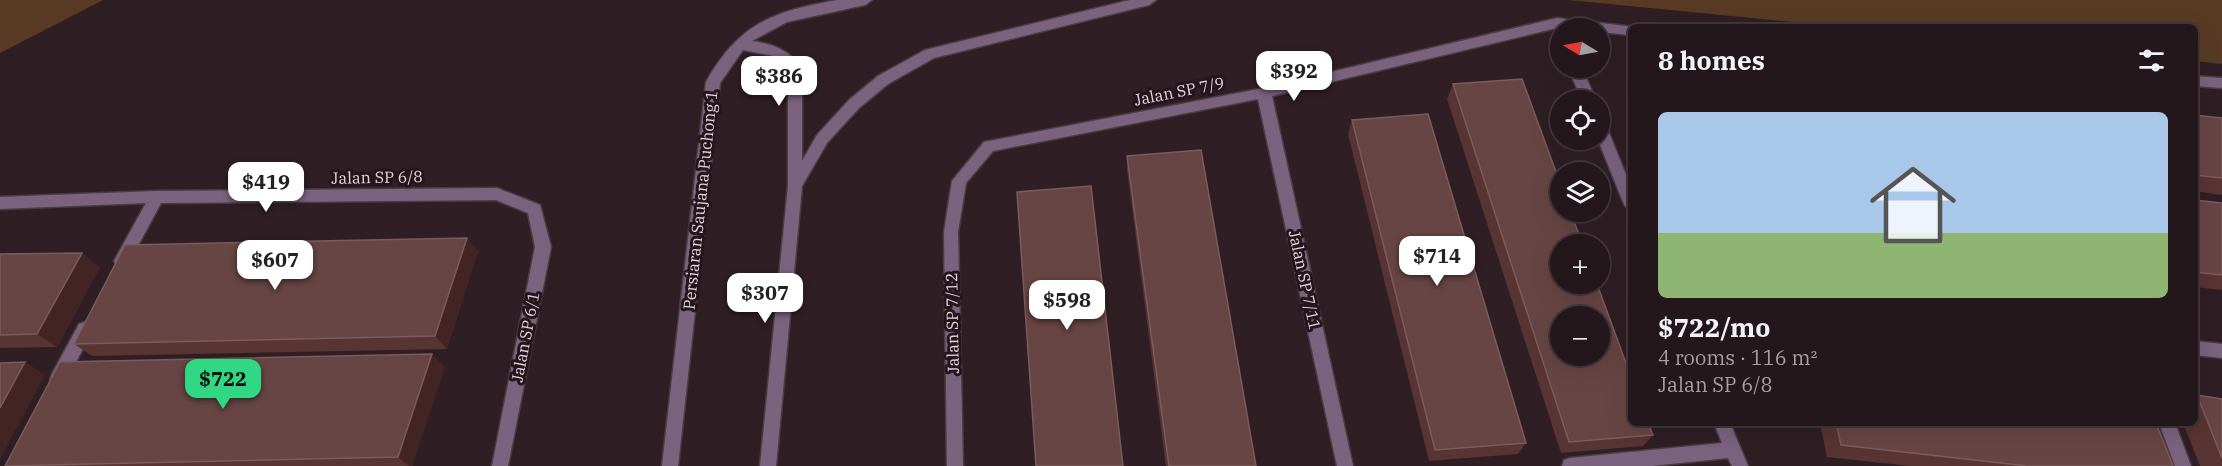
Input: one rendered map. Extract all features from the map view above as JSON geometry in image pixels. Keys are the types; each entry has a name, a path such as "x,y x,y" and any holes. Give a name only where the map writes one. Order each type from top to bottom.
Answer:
{"street":[{"name":"Persiaran Saujana Puchong 1","path":"670,466 713,82 740,44 762,28 796,13 864,0"},
{"path":"795,186 822,139 854,104 883,80 930,54 1149,0"},
{"name":"Jalan SP 7/9","path":"960,181 989,146 1264,93 1550,29"},
{"name":"Jalan SP 7/9","path":"1610,29 1628,30"},
{"path":"740,44 786,55 795,69 795,186 768,466"},
{"path":"2198,81 2222,83"},
{"name":"Jalan SP 7/11","path":"1264,93 1345,466"},
{"path":"1609,150 1628,197"},
{"name":"Jalan SP 7/12","path":"955,466 951,232 960,181"},
{"name":"Jalan SP 6/8","path":"0,203 157,197 497,194 535,209"},
{"path":"112,280 157,197"},
{"name":"Jalan SP 6/1","path":"500,466 543,247 535,209"},
{"path":"50,394 95,311"},
{"path":"2198,348 2222,351"},
{"path":"1570,466 1737,458 1723,426"},
{"path":"2168,426 2183,466"}],"shaded area":[{"path":"0,0 103,0 0,53"},
{"path":"1569,0 2222,0 2222,64 2198,61 2198,24 1814,24"}],"building":[{"path":"1522,79 1552,162 1550,162 1550,222 1574,222 1579,234 1550,234 1550,294 1601,294 1605,306 1550,306 1550,366 1610,366 1610,319 1628,369 1628,426 1649,426 1653,435 1569,442 1453,84"},
{"path":"1428,114 1526,443 1435,450 1352,120"},
{"path":"2198,115 2222,118 2222,178 2198,175"},
{"path":"1201,150 1256,466 1169,466 1127,156"},
{"path":"1091,186 1123,466 1036,466 1017,192"},
{"path":"2198,200 2222,203 2222,275 2198,272"},
{"path":"467,238 435,336 74,344 125,245"},
{"path":"82,253 37,334 0,335 0,254"},
{"path":"432,354 398,457 5,466 60,362"},
{"path":"25,362 0,408 0,363"},
{"path":"2198,395 2222,399 2222,458 2198,398"},
{"path":"1837,426 2157,426 2173,466 2027,466 1841,445"}]}
